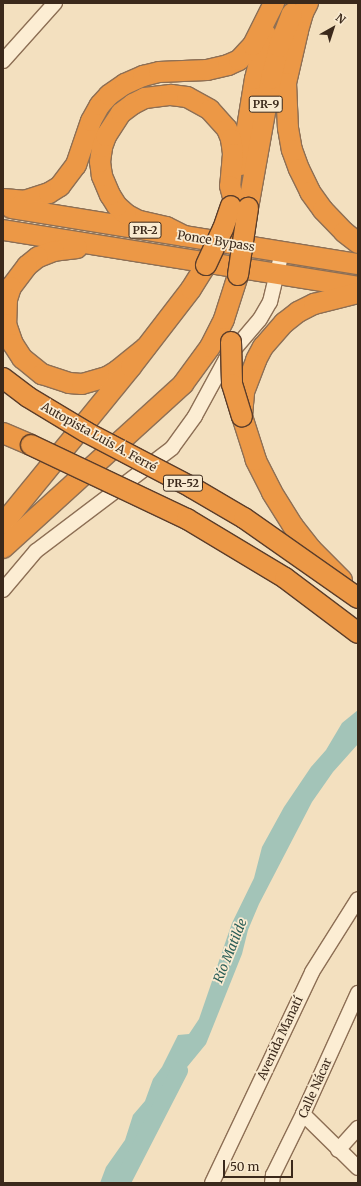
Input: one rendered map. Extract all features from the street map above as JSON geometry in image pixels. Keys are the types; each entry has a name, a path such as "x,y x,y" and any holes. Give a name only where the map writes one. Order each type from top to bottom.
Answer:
{"highway":[{"path":"5,203 24,201 38,197 60,186 76,165 91,121 100,105 109,95 125,84 143,76 159,72 207,70 228,65 239,60 253,46 274,3"},
{"name":"PR-9","path":"238,275 238,204 240,173 255,79 264,39 278,3"},
{"name":"PR-9","path":"145,348 191,289 238,204 279,47 297,3"},
{"path":"308,3 302,14 286,83 288,128 292,150 310,192 323,210 344,232 358,243"},
{"path":"184,236 166,227 139,221 126,214 117,206 110,195 102,176 100,162 102,147 106,136 121,113 133,104 145,98 171,94 187,97 210,110 227,128 231,139 233,154 230,186 238,204"},
{"name":"Ponce Bypass","path":"5,203 184,236 358,264"},
{"name":"Ponce Bypass","path":"3,230 277,276 358,287"},
{"path":"107,247 92,250 71,248 54,251 44,254 26,266 12,287 7,298 5,312 9,335 22,358 31,366 42,374 69,383 82,384 108,377 145,348"},
{"path":"3,548 169,399 192,372 210,347 224,319 238,275"},
{"path":"238,275 230,358 232,384 256,460 272,492 293,526 311,549 358,597"},
{"path":"242,416 244,392 256,360 274,333 298,312 328,299 358,293"},
{"path":"3,524 145,348"},
{"name":"Autopista Luis A. Ferré","path":"3,378 28,397 86,432 191,487 244,518 358,597"},
{"name":"PR-52","path":"3,433 187,519 285,578 358,633"},
{"path":"3,436 31,445"}],"street":[{"path":"3,61 55,3"},
{"path":"3,590 36,551 172,448 195,416 226,359 260,319 270,302 282,252"},
{"name":"Avenida Manatí","path":"212,1183 312,972 358,899"},
{"name":"Calle Nácar","path":"272,1183 273,1175 303,1114 358,993"},
{"path":"303,1114 358,1168"},
{"path":"338,1150 358,1128"}],"water":[{"name":"Río Matilde","path":"358,710 358,744 333,772 312,802 259,904 248,930 242,954 206,1044 160,1100 123,1183 100,1183 106,1167 125,1140 133,1115 145,1101 153,1079 162,1067 178,1035 189,1034 199,1019 232,923 254,878 262,847 284,807 311,767 326,750 342,723"}],"waterway":[{"name":"Río Matilde","path":"121,1183 179,1070"}]}
